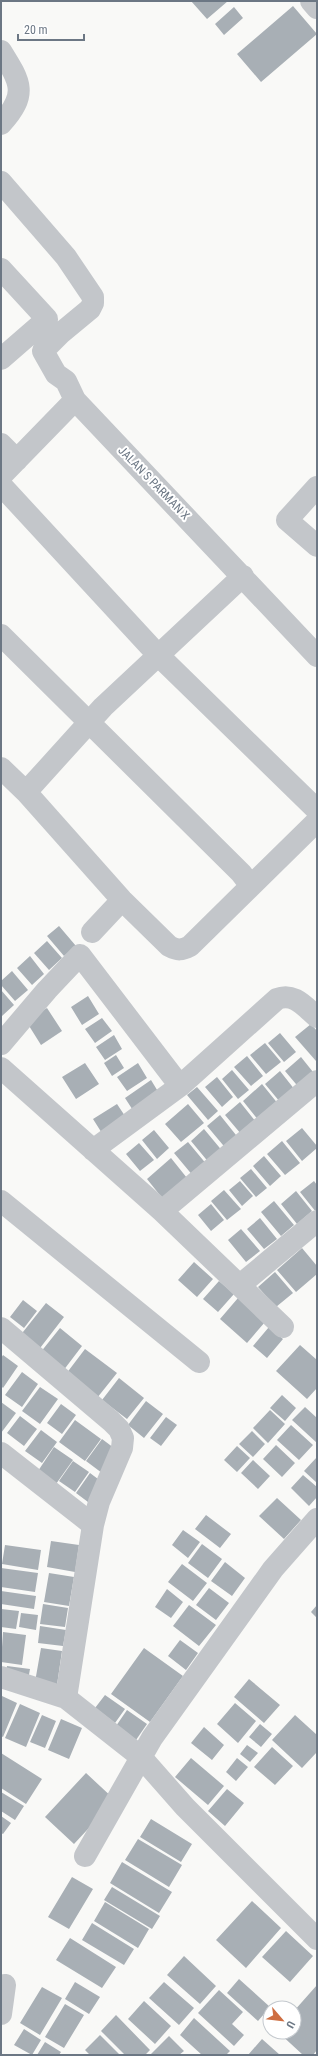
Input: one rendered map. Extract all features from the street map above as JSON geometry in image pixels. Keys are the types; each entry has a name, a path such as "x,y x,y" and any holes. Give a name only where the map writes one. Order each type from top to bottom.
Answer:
{"street":[{"path":"311,1 317,8"},
{"path":"1,51 14,72 20,94 11,113 1,124"},
{"name":"JALAN S PARMAN X","path":"1,182 66,257 93,297 93,303 90,309 61,333 43,351 56,374 66,381 75,400 317,656"},
{"path":"1,269 47,319 1,359"},
{"path":"1,476 75,400"},
{"path":"1,444 17,460"},
{"path":"1,486 158,655 317,810"},
{"path":"317,487 287,520 317,546"},
{"path":"26,792 88,722 243,576"},
{"path":"1,635 241,874 251,886"},
{"path":"1,768 26,792 122,900 169,946 182,950 190,946 317,821"},
{"path":"92,932 122,900"},
{"path":"1,1044 47,990 80,955 180,1086"},
{"path":"93,1150 180,1086 277,999 286,996 293,998 317,1017"},
{"path":"1,1068 162,1211 283,1327"},
{"path":"162,1211 317,1080"},
{"path":"1,1201 199,1362"},
{"path":"240,1285 317,1221"},
{"path":"1,1328 119,1429 123,1438 122,1448 99,1502 93,1525 66,1698"},
{"path":"1,1453 93,1525"},
{"path":"85,1856 152,1738 273,1569 317,1519"},
{"path":"1,1677 66,1698 140,1757 185,1807 316,1936"},
{"path":"1,2014 5,1985"}],"building":[{"path":"191,1 228,1 207,19"},
{"path":"293,6 317,34 261,82 237,54"},
{"path":"234,7 243,18 224,35 215,24"},
{"path":"59,926 76,946 64,956 47,936"},
{"path":"47,941 62,958 49,970 34,953"},
{"path":"30,956 44,974 32,985 17,968"},
{"path":"12,971 28,990 15,1001 1,985 1,981"},
{"path":"1,990 14,1005 2,1016 1,1015"},
{"path":"88,996 99,1014 82,1025 71,1007"},
{"path":"47,1008 62,1031 41,1045 26,1021"},
{"path":"102,1018 112,1031 95,1043 85,1029"},
{"path":"311,1024 317,1031 316,1061 295,1037"},
{"path":"280,1033 296,1052 284,1062 268,1043"},
{"path":"114,1035 122,1049 105,1060 96,1047"},
{"path":"265,1043 281,1062 266,1074 250,1055"},
{"path":"116,1055 124,1068 112,1076 104,1063"},
{"path":"247,1056 263,1076 251,1086 234,1067"},
{"path":"301,1057 317,1077 301,1090 285,1071"},
{"path":"85,1063 99,1084 76,1099 62,1077"},
{"path":"138,1063 147,1078 127,1091 117,1077"},
{"path":"232,1070 249,1090 238,1099 222,1079"},
{"path":"280,1071 295,1090 280,1102 265,1084"},
{"path":"217,1077 233,1097 222,1107 205,1087"},
{"path":"151,1080 162,1098 136,1115 125,1098"},
{"path":"262,1084 279,1105 259,1121 243,1101"},
{"path":"197,1087 218,1111 208,1120 187,1095"},
{"path":"240,1102 256,1122 241,1134 225,1115"},
{"path":"117,1104 129,1122 105,1138 93,1119"},
{"path":"188,1104 204,1123 181,1142 165,1124"},
{"path":"220,1115 240,1140 228,1151 207,1126"},
{"path":"302,1128 317,1148 302,1161 286,1141"},
{"path":"204,1129 224,1153 210,1164 191,1141"},
{"path":"154,1130 169,1148 157,1159 142,1140"},
{"path":"282,1141 300,1163 285,1175 267,1154"},
{"path":"188,1142 208,1166 194,1177 174,1153"},
{"path":"139,1143 154,1160 140,1171 126,1154"},
{"path":"264,1156 281,1176 270,1186 253,1166"},
{"path":"171,1158 187,1178 163,1199 147,1179"},
{"path":"251,1169 267,1188 256,1197 240,1178"},
{"path":"240,1181 253,1196 242,1206 229,1190"},
{"path":"314,1181 317,1185 316,1212 300,1192"},
{"path":"224,1190 241,1209 227,1220 211,1201"},
{"path":"296,1191 312,1211 297,1224 281,1204"},
{"path":"274,1201 294,1225 281,1236 261,1212"},
{"path":"211,1204 224,1220 211,1231 198,1215"},
{"path":"260,1218 277,1239 264,1249 247,1229"},
{"path":"241,1229 260,1251 246,1262 228,1240"},
{"path":"302,1248 317,1266 317,1274 296,1292 277,1270"},
{"path":"194,1262 213,1279 197,1297 178,1280"},
{"path":"275,1272 293,1293 276,1307 258,1287"},
{"path":"219,1281 234,1294 218,1312 203,1299"},
{"path":"238,1298 265,1322 247,1343 220,1319"},
{"path":"23,1300 37,1311 24,1328 10,1317"},
{"path":"46,1303 64,1317 37,1352 19,1337"},
{"path":"269,1327 283,1339 267,1358 253,1346"},
{"path":"60,1328 82,1346 63,1371 40,1353"},
{"path":"300,1345 317,1360 317,1388 307,1399 276,1371"},
{"path":"85,1349 117,1373 97,1398 66,1374"},
{"path":"3,1355 18,1366 3,1388 1,1386 1,1358"},
{"path":"22,1372 38,1384 22,1407 5,1395"},
{"path":"119,1378 144,1398 127,1419 102,1400"},
{"path":"40,1387 58,1399 40,1424 22,1411"},
{"path":"282,1395 296,1408 285,1421 270,1408"},
{"path":"146,1401 163,1414 144,1438 128,1425"},
{"path":"1,1402 16,1413 1,1433"},
{"path":"61,1404 76,1415 62,1434 47,1423"},
{"path":"305,1407 317,1418 317,1443 292,1420"},
{"path":"270,1410 285,1424 268,1443 253,1428"},
{"path":"20,1416 37,1429 24,1446 7,1433"},
{"path":"166,1417 177,1425 161,1446 150,1438"},
{"path":"75,1420 101,1439 85,1461 59,1442"},
{"path":"291,1425 313,1445 299,1460 277,1440"},
{"path":"41,1430 57,1442 42,1463 25,1451"},
{"path":"252,1431 265,1444 253,1457 239,1444"},
{"path":"102,1439 118,1451 102,1473 86,1461"},
{"path":"276,1445 295,1463 282,1477 263,1459"},
{"path":"237,1446 250,1458 237,1472 224,1460"},
{"path":"54,1447 73,1460 56,1484 38,1471"},
{"path":"317,1457 317,1483 304,1471"},
{"path":"253,1460 270,1476 258,1489 241,1473"},
{"path":"73,1461 89,1472 75,1492 59,1481"},
{"path":"90,1473 102,1482 88,1502 76,1493"},
{"path":"303,1475 317,1487 317,1497 309,1506 291,1488"},
{"path":"277,1498 301,1520 284,1539 259,1516"},
{"path":"206,1515 231,1534 220,1548 195,1529"},
{"path":"183,1530 200,1542 188,1558 172,1545"},
{"path":"51,1541 79,1545 75,1572 47,1567"},
{"path":"202,1544 222,1559 208,1578 188,1563"},
{"path":"5,1545 41,1550 38,1570 2,1564"},
{"path":"225,1562 245,1578 232,1596 211,1581"},
{"path":"182,1564 207,1583 193,1601 168,1582"},
{"path":"1,1568 38,1573 35,1592 1,1587"},
{"path":"49,1573 74,1577 69,1606 44,1602"},
{"path":"209,1588 229,1603 216,1620 196,1605"},
{"path":"167,1589 183,1602 171,1618 155,1607"},
{"path":"1,1591 36,1596 34,1609 1,1604"},
{"path":"43,1604 68,1608 65,1627 40,1624"},
{"path":"189,1605 216,1625 199,1646 173,1626"},
{"path":"317,1605 317,1618 311,1612"},
{"path":"1,1609 19,1611 16,1629 1,1627"},
{"path":"21,1613 38,1615 36,1630 19,1627"},
{"path":"40,1626 66,1630 63,1646 38,1643"},
{"path":"3,1632 26,1635 22,1665 1,1662"},
{"path":"180,1640 198,1653 186,1670 168,1656"},
{"path":"41,1648 62,1651 57,1685 35,1682"},
{"path":"144,1648 183,1676 150,1722 111,1694"},
{"path":"7,1666 30,1669 28,1680 5,1677"},
{"path":"249,1679 280,1705 264,1723 234,1697"},
{"path":"105,1695 125,1709 115,1723 95,1708"},
{"path":"2,1696 17,1703 3,1737 1,1736"},
{"path":"235,1703 256,1721 238,1743 217,1724"},
{"path":"20,1704 40,1713 26,1747 5,1738"},
{"path":"127,1710 147,1724 136,1740 116,1726"},
{"path":"42,1715 56,1721 45,1748 30,1742"},
{"path":"295,1715 317,1735 317,1752 302,1768 272,1740"},
{"path":"61,1719 82,1728 69,1759 48,1750"},
{"path":"260,1724 272,1734 261,1747 249,1737"},
{"path":"204,1727 224,1745 212,1760 191,1743"},
{"path":"247,1745 258,1753 250,1762 240,1754"},
{"path":"272,1747 293,1766 275,1785 254,1767"},
{"path":"1,1753 42,1779 26,1804 1,1788"},
{"path":"191,1758 224,1786 208,1805 175,1777"},
{"path":"237,1758 248,1767 236,1781 226,1772"},
{"path":"86,1773 115,1800 74,1844 45,1817"},
{"path":"227,1789 244,1803 225,1826 208,1811"},
{"path":"1,1792 24,1806 15,1820 1,1811"},
{"path":"1,1816 11,1823 3,1834 1,1833"},
{"path":"151,1819 192,1844 181,1862 140,1837"},
{"path":"138,1839 182,1865 169,1887 125,1860"},
{"path":"122,1862 172,1892 159,1913 110,1883"},
{"path":"72,1877 93,1889 69,1929 48,1917"},
{"path":"112,1887 160,1916 152,1929 104,1900"},
{"path":"252,1901 281,1928 246,1968 216,1940"},
{"path":"105,1902 149,1929 138,1948 94,1921"},
{"path":"92,1923 134,1949 124,1965 82,1940"},
{"path":"286,1931 313,1956 290,1982 262,1957"},
{"path":"70,1938 116,1967 102,1988 56,1960"},
{"path":"184,1956 216,1986 200,2004 167,1975"},
{"path":"239,1979 262,2000 262,2016 258,2021 227,1993"},
{"path":"75,1982 100,1997 89,2014 65,1999"},
{"path":"164,1982 194,2008 179,2025 149,1998"},
{"path":"317,1985 317,2050 313,2055 303,2055 287,2040 302,2040 302,2002"},
{"path":"42,1987 62,1998 40,2035 20,2023"},
{"path":"219,1990 243,2012 232,2024 244,2035 234,2046 198,2013"},
{"path":"144,2001 171,2026 155,2044 128,2019"},
{"path":"65,2004 84,2015 64,2048 45,2037"},
{"path":"116,2015 150,2050 145,2055 125,2055 101,2031"},
{"path":"194,2018 230,2051 226,2055 202,2055 180,2035"},
{"path":"24,2029 41,2040 32,2055 14,2045"},
{"path":"100,2035 120,2055 90,2055 85,2050"},
{"path":"169,2036 184,2051 179,2055 150,2055"},
{"path":"262,2039 280,2055 248,2055"},
{"path":"45,2042 61,2052 59,2055 37,2055"}]}
